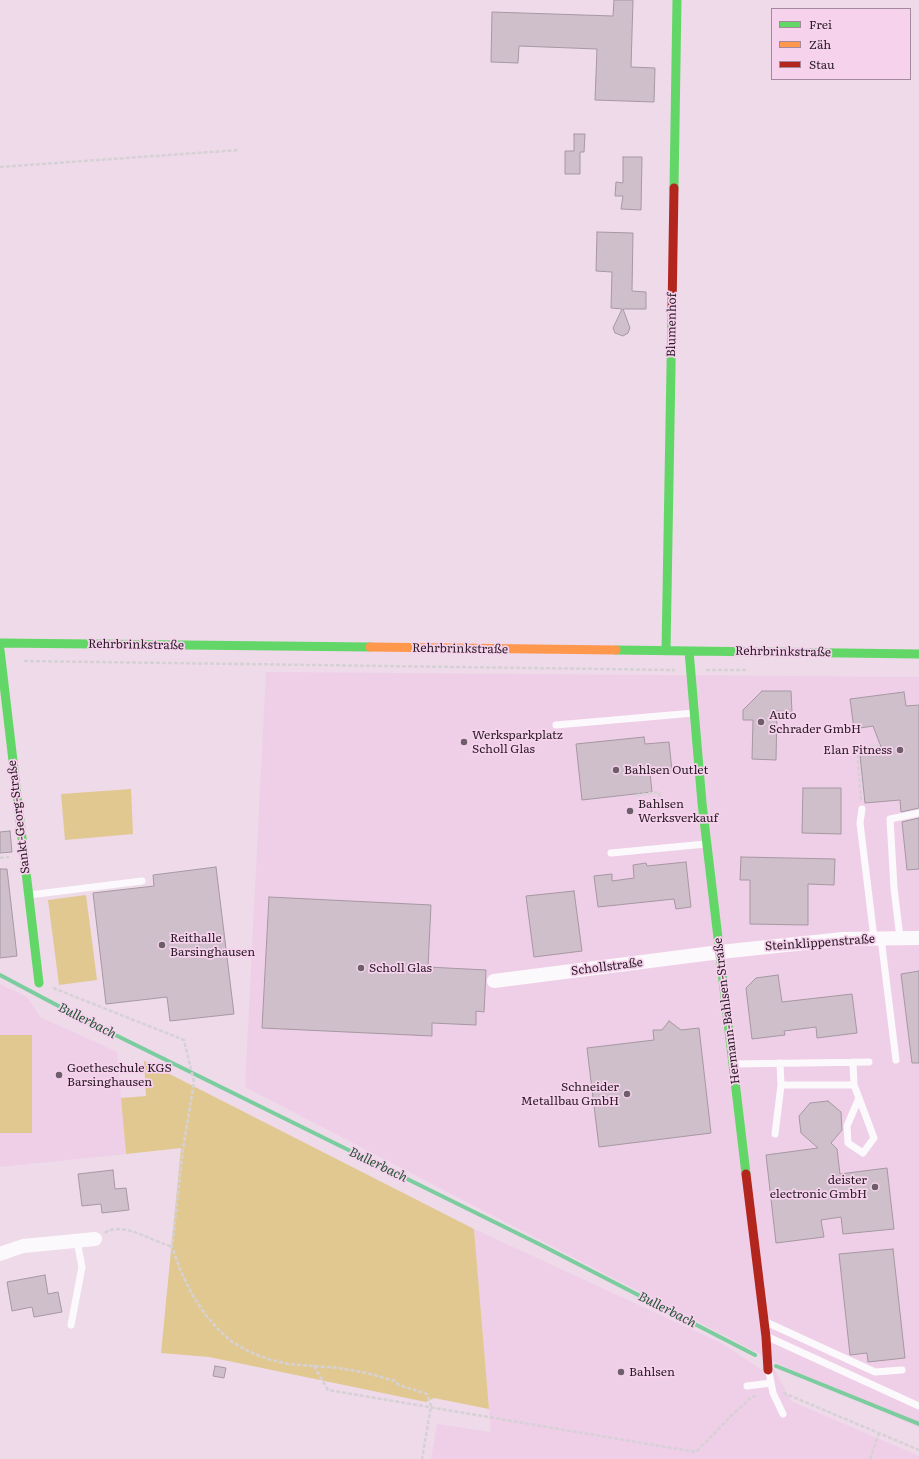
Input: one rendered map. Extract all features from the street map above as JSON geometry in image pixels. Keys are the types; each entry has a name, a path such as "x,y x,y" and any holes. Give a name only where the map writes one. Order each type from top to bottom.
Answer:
{"street":[{"name":"Blumenhof","path":"666,651 677,0"},
{"name":"Rehrbrinkstraße","path":"0,643 919,654"},
{"name":"Sankt-Georg-Straße","path":"0,650 39,983"},
{"name":"Hermann-Bahlsen-Straße","path":"689,651 707,844 766,1336 768,1370"},
{"name":"Steinklippenstraße","path":"720,952 842,939 919,938"},
{"name":"Schollstraße","path":"494,981 720,952"},
{"path":"0,1254 23,1246 94,1239"}],"lane":[{"path":"556,725 694,713"},
{"path":"862,809 860,823 896,1060"},
{"path":"900,938 894,888 890,819 919,813"},
{"path":"611,853 707,844"},
{"path":"28,895 142,881"},
{"path":"853,1062 854,1085 874,1138 863,1153 848,1143 847,1126 858,1098"},
{"path":"734,1064 869,1062"},
{"path":"775,1134 781,1085 780,1063"},
{"path":"781,1085 854,1085"},
{"path":"71,1325 82,1267 77,1241"},
{"path":"764,1321 875,1372 902,1370"},
{"path":"766,1336 919,1406"},
{"path":"768,1370 773,1393 783,1414"},
{"path":"747,1386 771,1383"}],"path":[{"path":"0,168 239,150"},
{"path":"24,661 751,670"},
{"path":"862,809 857,748 880,745"},
{"path":"637,794 659,792 662,809"},
{"path":"39,983 184,1040 194,1082 183,1149 172,1247 192,1296 204,1314 232,1342 250,1352 268,1359 288,1364 353,1370 395,1381 399,1385 427,1394 431,1406 422,1459"},
{"path":"94,1239 109,1230 120,1229 132,1231 172,1247"},
{"path":"314,1366 328,1390 431,1406 696,1452 752,1397 764,1393 786,1394 919,1450"},
{"path":"870,1459 879,1433"}],"shaded area":[{"path":"266,672 919,677 919,1428 783,1366 245,1087"},
{"path":"131,789 133,834 65,840 61,794"},
{"path":"86,895 97,980 59,985 48,900"},
{"name":"Goetheschule KGS Barsinghausen","path":"0,984 27,997 40,1017 117,1052 126,1154 0,1167"},
{"path":"0,1035 32,1035 32,1133 0,1133"},
{"path":"144,1061 474,1229 489,1409 434,1398 426,1402 209,1357 161,1353 181,1148 126,1154 121,1098 146,1096"},
{"name":"Bahlsen","path":"474,1229 721,1343 761,1369 775,1370 791,1401 919,1456 919,1459 431,1459 437,1424 491,1432"}],"building":[{"path":"614,0 633,0 631,67 655,68 654,102 595,100 597,49 519,46 518,63 491,62 492,12 613,16"},
{"path":"574,134 585,134 584,152 580,152 580,174 565,174 565,151 574,151"},
{"path":"623,157 642,157 641,210 621,209 623,196 615,196 616,182 623,183"},
{"path":"597,232 633,233 632,291 646,292 646,309 623,309 630,328 628,333 623,336 615,333 613,328 622,309 611,308 612,272 596,271"},
{"path":"762,691 791,691 792,712 777,711 776,760 752,759 753,720 743,720 743,710"},
{"name":"Elan Fitness","path":"904,692 906,706 919,705 919,808 901,812 900,800 865,803 860,755 883,752 873,726 854,729 850,699"},
{"path":"644,737 645,744 669,742 672,771 650,773 652,792 582,800 576,744"},
{"path":"803,788 841,788 841,834 802,833"},
{"path":"919,818 919,869 907,870 902,822"},
{"path":"10,831 12,852 0,853 0,832"},
{"path":"741,857 835,859 834,885 808,884 808,925 750,924 750,880 740,880"},
{"path":"686,862 691,907 676,909 674,899 598,907 594,876 612,874 612,881 634,878 633,865 646,863 647,866"},
{"name":"Reithalle Barsinghausen","path":"216,867 234,1014 170,1021 167,997 106,1004 93,893 154,886 153,875"},
{"path":"0,869 7,869 17,956 0,958"},
{"path":"574,891 582,951 534,957 526,896"},
{"name":"Scholl Glas","path":"269,897 431,905 428,967 486,970 484,1012 476,1011 476,1025 432,1023 432,1036 262,1028"},
{"path":"919,971 919,1063 912,1063 901,974"},
{"path":"778,975 782,1002 852,994 857,1033 817,1038 816,1027 784,1031 785,1035 752,1039 746,988 756,978"},
{"path":"669,1021 681,1030 699,1028 711,1133 599,1147 587,1048 654,1040 653,1030 662,1030"},
{"name":"deister electronic GmbH","path":"828,1101 841,1112 842,1130 831,1143 837,1149 840,1174 887,1168 894,1229 843,1234 841,1217 821,1220 824,1237 776,1243 766,1155 818,1148 801,1133 799,1116 810,1103"},
{"path":"113,1170 115,1189 126,1188 129,1210 102,1213 101,1204 82,1206 78,1174"},
{"path":"893,1249 905,1358 868,1362 867,1353 850,1355 839,1254"},
{"path":"45,1275 48,1294 58,1292 62,1312 34,1317 32,1307 12,1311 7,1282"},
{"path":"215,1366 226,1368 224,1378 213,1376"}],"waterway":[{"name":"Bullerbach","path":"0,975 83,1019 541,1245 755,1355"},
{"name":"Bullerbach","path":"776,1366 919,1424"}],"traffic: fast":[{"path":"674,188 677,0"},
{"path":"666,651 672,310"},
{"path":"0,643 370,647"},
{"path":"0,650 39,983"},
{"path":"616,650 919,654"},
{"path":"689,651 702,803 746,1174"}],"traffic: slow":[{"path":"370,647 616,650"}],"traffic: jam":[{"path":"672,310 674,188"},
{"path":"746,1174 766,1337 768,1370"}],"place":[{"name":"Auto Schrader GmbH","path":"761,722"},
{"name":"Werksparkplatz Scholl Glas","path":"464,742"},
{"name":"Elan Fitness","path":"900,750"},
{"name":"Bahlsen Outlet","path":"616,770"},
{"name":"Bahlsen Werksverkauf","path":"630,811"},
{"name":"Reithalle Barsinghausen","path":"162,945"},
{"name":"Scholl Glas","path":"361,968"},
{"name":"Goetheschule KGS Barsinghausen","path":"59,1075"},
{"name":"Schneider Metallbau GmbH","path":"627,1094"},
{"name":"deister electronic GmbH","path":"875,1187"},
{"name":"Bahlsen","path":"621,1372"}]}
